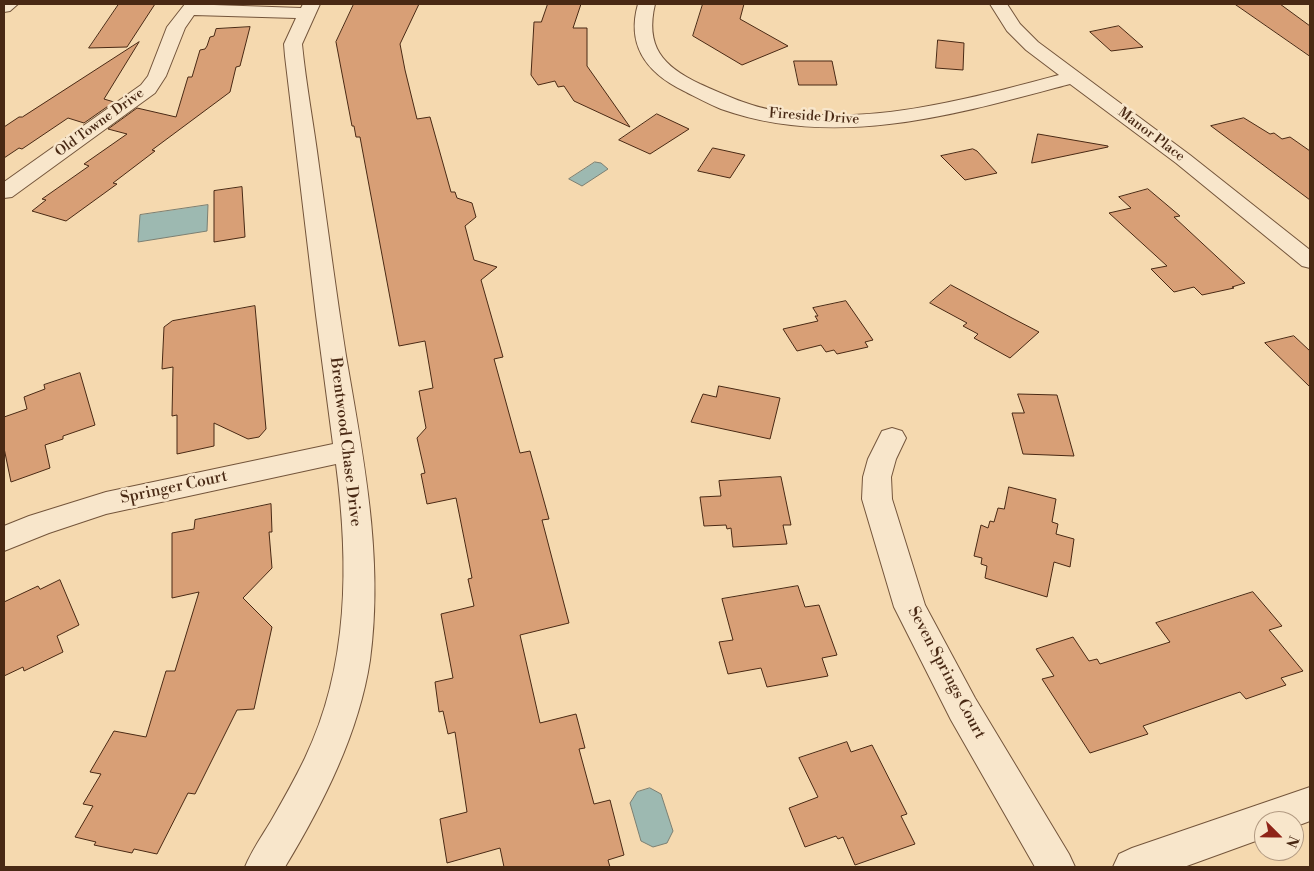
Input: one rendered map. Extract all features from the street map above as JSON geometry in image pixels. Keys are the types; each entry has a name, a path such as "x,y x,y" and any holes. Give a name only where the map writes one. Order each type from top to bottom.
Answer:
{"street":[{"path":"4,7 9,4"},
{"name":"Fireside Drive","path":"646,4 642,18 643,39 648,54 660,67 685,84 717,100 732,106 768,115 835,122 895,119 971,104 1073,77"},
{"name":"Manor Place","path":"999,4 1020,35 1183,159 1310,261"},
{"name":"Old Towne Drive","path":"4,192 148,89 157,76 176,27 191,7 308,8"},
{"name":"Brentwood Chase Drive","path":"264,867 315,776 339,716 353,662 359,621 360,575 353,492 293,44 308,8"},
{"name":"Seven Springs Court","path":"892,438 882,459 877,477 877,500 910,608 963,709 1056,867"},
{"name":"Springer Court","path":"4,539 39,524 106,503 348,451"},
{"path":"1132,867 1310,804"}],"water":[{"path":"595,162 601,163 608,169 582,186 569,179"},
{"path":"208,205 207,231 138,242 140,215"},
{"path":"650,788 661,794 673,831 667,843 653,847 641,841 630,803 637,792"}],"building":[{"path":"119,4 155,4 127,47 89,48"},
{"path":"354,4 419,4 400,44 405,70 417,119 430,117 451,192 455,192 457,198 472,203 476,217 465,226 474,260 497,267 481,280 503,357 494,359 520,453 530,451 549,519 542,520 569,623 520,635 540,723 576,714 585,748 579,749 594,804 610,800 624,855 608,860 610,867 504,867 500,848 447,863 440,819 467,812 455,732 448,734 443,711 439,712 435,682 453,678 441,614 474,606 468,579 472,578 456,498 427,504 421,474 425,473 417,438 426,428 419,391 433,388 425,341 399,346 360,137 356,137 354,126 352,126 336,42"},
{"path":"548,4 581,4 573,28 587,28 587,66 630,127 574,101 564,86 558,87 555,81 538,85 531,75 534,22 541,22"},
{"path":"703,4 744,4 740,19 788,46 742,65 693,36"},
{"path":"1235,4 1280,4 1310,26 1310,56"},
{"path":"1119,26 1143,47 1111,51 1090,32"},
{"path":"250,27 240,66 236,67 230,92 152,150 155,151 113,183 117,184 66,221 32,211 46,200 42,199 89,166 84,164 127,134 108,129 137,108 176,117 188,77 192,77 200,50 205,49 210,37 214,36 216,29"},
{"path":"938,40 964,43 963,70 936,68"},
{"path":"139,42 104,99 114,102 84,123 68,118 22,149 19,148 4,158 4,127"},
{"path":"794,61 832,61 837,85 799,85"},
{"path":"657,114 689,129 650,154 619,140"},
{"path":"1244,118 1282,139 1290,137 1310,151 1310,200 1211,126"},
{"path":"1038,134 1108,146 1108,147 1032,163"},
{"path":"713,148 745,155 730,178 698,171"},
{"path":"973,149 997,173 965,180 941,156"},
{"path":"242,187 245,237 214,242 214,191"},
{"path":"1148,189 1180,216 1174,217 1245,283 1232,287 1234,288 1202,295 1194,287 1174,292 1151,269 1167,266 1109,213 1131,208 1119,197"},
{"path":"951,285 1039,332 1010,358 974,338 978,334 963,326 967,323 930,303"},
{"path":"846,301 873,340 865,342 868,347 837,354 834,350 826,352 821,345 797,351 783,329 818,321 815,316 818,316 813,308"},
{"path":"255,306 266,429 259,437 248,439 214,423 214,446 177,454 177,415 172,416 173,367 162,369 164,327 172,321"},
{"path":"1294,336 1310,351 1310,387 1265,343"},
{"path":"80,373 95,425 63,436 63,439 45,445 50,468 11,482 4,448 4,417 27,409 24,397 45,389 44,385"},
{"path":"719,386 780,398 770,439 691,422 703,394 716,397"},
{"path":"1018,394 1057,395 1074,456 1023,454 1012,413 1024,413"},
{"path":"781,477 791,525 783,525 787,544 733,547 731,528 727,529 726,525 704,526 700,497 721,496 719,481"},
{"path":"1009,487 1056,499 1052,522 1058,524 1056,534 1074,539 1070,567 1054,562 1047,597 985,578 987,566 981,564 982,558 974,556 981,525 988,528 990,521 994,522 998,508 1004,509"},
{"path":"271,504 272,532 269,532 272,568 243,598 272,627 254,709 237,710 195,794 188,793 157,854 134,849 132,853 94,845 96,842 75,837 93,806 83,804 101,774 90,772 114,731 146,737 166,671 175,671 199,592 172,598 172,533 194,529 195,520"},
{"path":"60,580 79,625 57,636 63,652 24,671 23,667 4,676 4,602 38,586 40,589"},
{"path":"798,586 805,607 819,605 837,655 822,658 828,676 767,687 761,668 728,674 719,642 733,640 722,599"},
{"path":"1253,592 1282,626 1269,630 1303,671 1281,678 1286,685 1246,699 1240,692 1143,726 1148,734 1090,753 1042,679 1054,676 1036,649 1073,637 1089,661 1097,659 1100,664 1170,642 1156,623"},
{"path":"847,742 851,752 872,745 907,814 901,816 915,844 855,865 843,837 838,839 836,836 805,847 789,808 818,797 799,758"}]}
